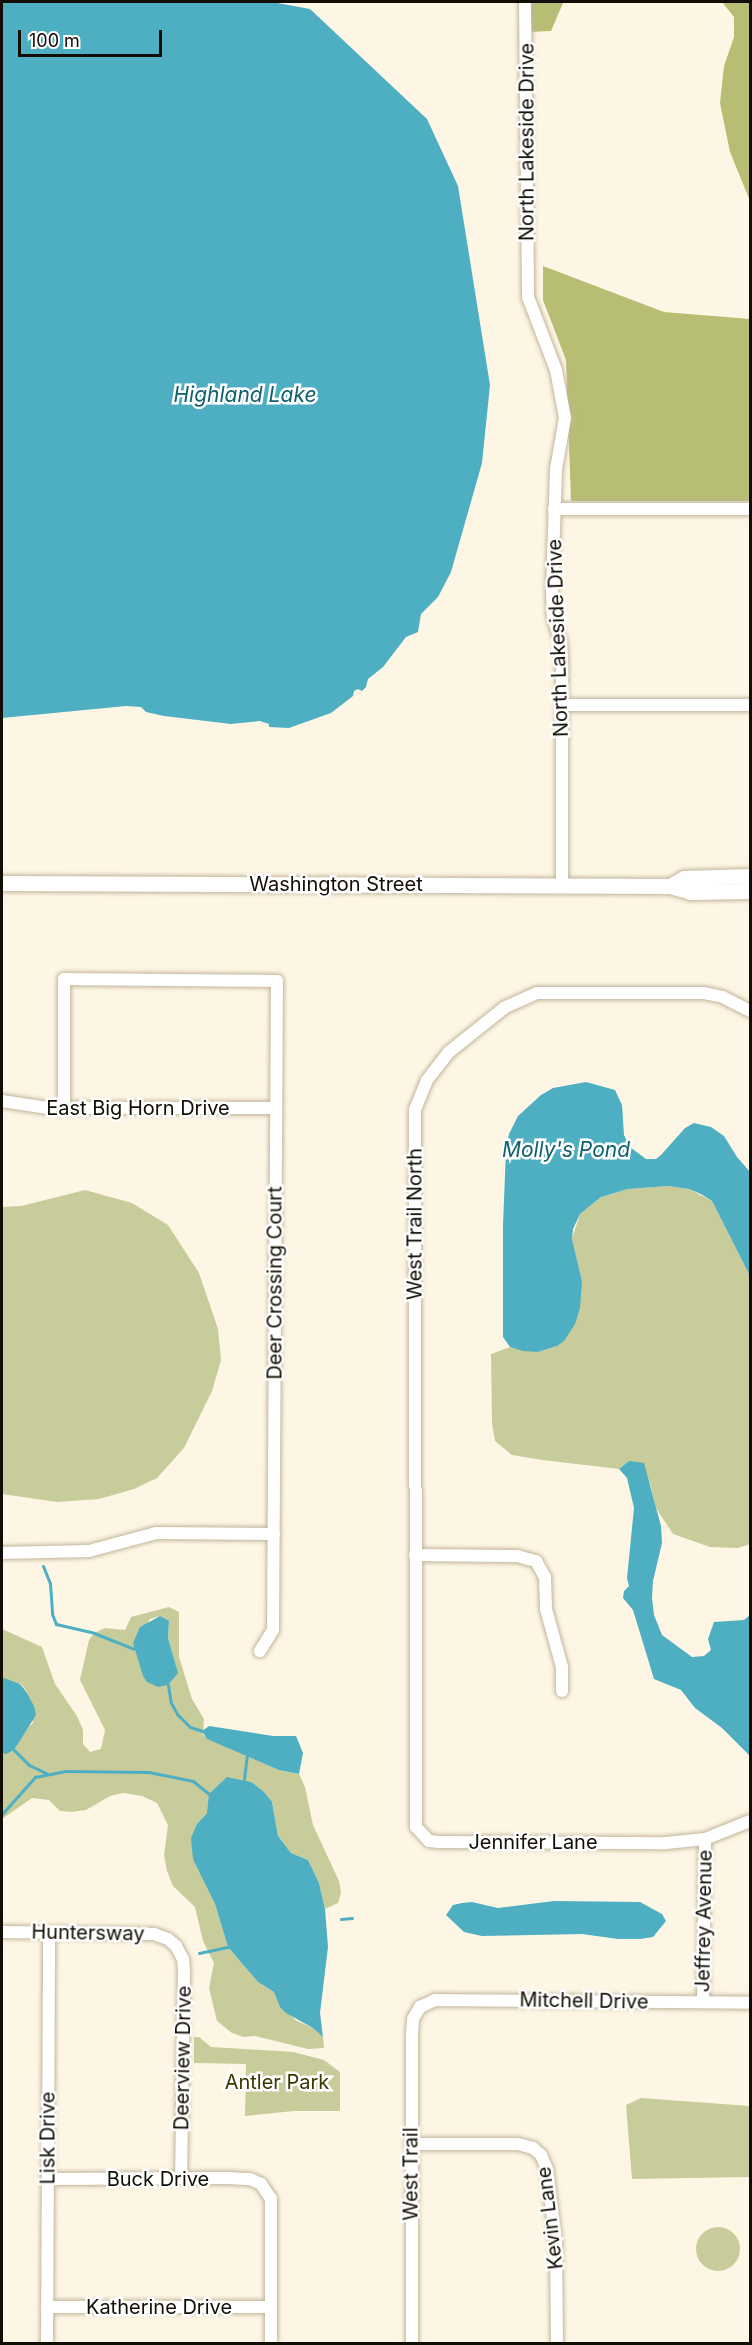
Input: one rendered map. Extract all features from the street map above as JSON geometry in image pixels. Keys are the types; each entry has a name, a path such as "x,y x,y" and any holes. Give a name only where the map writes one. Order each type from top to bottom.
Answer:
{"main road":[{"name":"Washington Street","path":"670,886 684,878 750,876"},
{"name":"Washington Street","path":"2,883 670,886 692,892 750,891"}],"street":[{"name":"North Lakeside Drive","path":"525,2 528,297 551,352 562,393 565,417 556,469 552,589 553,617 561,644 562,885"},
{"path":"554,509 746,508"},
{"path":"562,705 750,705"},
{"name":"Deer Crossing Court","path":"64,1108 64,979 277,981 273,1630 260,1651"},
{"name":"West Trail North","path":"415,1729 415,1126 416,1109 427,1080 449,1052 504,1008 537,993 704,993 723,997 750,1011"},
{"name":"East Big Horn Drive","path":"2,1101 25,1106 64,1108 276,1108"},
{"path":"2,1553 89,1551 156,1533 274,1534"},
{"path":"415,1555 517,1556 536,1561 544,1576 546,1609 562,1667 562,1690"},
{"name":"Jennifer Lane","path":"415,1729 416,1827 429,1841 666,1843 705,1839 750,1821"},
{"name":"Jeffrey Avenue","path":"703,2002 705,1839"},
{"name":"Huntersway","path":"2,1932 147,1933 162,1935 172,1942"},
{"name":"Lisk Drive","path":"47,2343 49,1933"},
{"name":"Deerview Drive","path":"172,1942 183,1959 184,1970 181,2178"},
{"name":"Mitchell Drive","path":"420,2007 435,2000 750,2003"},
{"name":"West Trail","path":"412,2343 412,2024 420,2007"},
{"name":"Kevin Lane","path":"411,2144 518,2144 533,2148 541,2155 547,2169 556,2245 557,2343"},
{"name":"Buck Drive","path":"48,2179 250,2180 266,2189 271,2199 271,2307"},
{"name":"Katherine Drive","path":"47,2307 271,2307"},
{"path":"271,2307 271,2343"}],"green space":[{"path":"527,2 570,2 563,3 551,31 528,32"},
{"path":"722,2 750,2 750,201 730,152 720,103 724,66 734,37 734,17"},
{"path":"543,266 664,312 750,319 750,501 571,501 566,360 543,300"},
{"path":"668,1186 689,1189 712,1201 750,1276 750,1544 738,1548 710,1547 673,1534 656,1508 650,1483 629,1461 619,1469 542,1460 512,1455 495,1441 492,1423 491,1354 510,1347 538,1352 557,1346 582,1281 572,1239 580,1214 601,1197 628,1189"},
{"path":"85,1190 132,1203 168,1225 199,1273 218,1329 221,1360 212,1391 184,1448 157,1478 134,1489 99,1499 57,1502 2,1494 2,1207 21,1206"},
{"path":"169,1607 179,1612 179,1657 192,1699 204,1719 203,1735 279,1770 299,1774 305,1787 313,1825 339,1881 341,1893 338,1903 325,1909 319,1883 308,1860 291,1853 278,1836 272,1802 207,1813 197,1824 205,1883 215,1904 228,1947 258,1982 274,1992 295,2020 313,2028 323,2037 324,2048 308,2049 255,2036 243,2037 232,2033 217,2021 209,1988 214,1963 203,1941 195,1907 173,1886 167,1871 164,1855 168,1825 157,1803 142,1796 123,1793 110,1796 86,1810 72,1812 60,1811 49,1800 32,1798 2,1819 2,1753 14,1750 25,1729 33,1723 26,1690 21,1684 2,1679 2,1629 42,1647 55,1684 77,1716 83,1730 83,1744 90,1752 101,1749 105,1730 80,1680 89,1640 94,1633 105,1628 125,1630 131,1617","holes":["160,1616 169,1622 168,1638 176,1667 143,1676 140,1659 134,1649 150,1619"]},
{"name":"Antler Park","path":"194,2037 199,2037 211,2047 293,2052 324,2060 340,2072 340,2111 294,2111 245,2116 246,2064 194,2063"},
{"path":"641,2098 750,2106 750,2177 632,2179 626,2105"},
{"path":"718,2227 727,2228 734,2233 739,2240 739,2258 734,2265 727,2270 718,2271 709,2270 702,2265 697,2258 696,2249 697,2240 702,2233 709,2228"}],"water":[{"name":"Highland Lake","path":"2,2 272,2 310,9 427,119 458,186 490,385 482,463 451,572 438,597 421,614 418,632 406,637 383,667 368,679 362,691 358,689 354,691 353,696 331,713 289,728 269,727 269,724 260,721 231,724 164,716 146,712 141,707 126,706 2,718"},
{"name":"Molly's Pond","path":"586,1082 615,1090 622,1105 624,1135 630,1147 646,1159 656,1159 685,1128 694,1123 711,1127 724,1136 750,1172 750,1276 712,1201 701,1194 689,1189 668,1186 628,1189 601,1197 580,1214 573,1229 572,1239 582,1281 580,1308 575,1324 564,1341 557,1346 538,1352 523,1351 510,1347 503,1337 503,1225 506,1150 509,1134 518,1116 541,1095 553,1088"},
{"path":"629,1461 644,1463 661,1526 662,1543 653,1581 652,1598 654,1615 662,1635 692,1657 704,1656 711,1650 708,1639 714,1622 744,1620 750,1615 750,1756 722,1728 695,1708 681,1690 654,1679 633,1610 623,1598 624,1591 629,1586 627,1578 634,1508 627,1478 619,1469"},
{"path":"160,1616 169,1621 168,1638 178,1673 168,1685 158,1687 147,1682 143,1676 133,1643 140,1627"},
{"path":"2,1679 20,1684 34,1706 36,1715 14,1750 6,1754 2,1753"},
{"path":"209,1726 273,1736 296,1736 303,1753 299,1774 279,1770 207,1739 202,1731"},
{"path":"227,1777 251,1782 264,1792 272,1802 278,1836 291,1853 308,1860 319,1883 325,1909 328,1947 320,2013 323,2037 313,2028 286,2013 280,2007 274,1992 258,1982 228,1947 215,1904 193,1859 191,1838 197,1824 207,1813 209,1794"},
{"path":"554,1901 640,1902 662,1914 666,1921 653,1937 640,1939 618,1939 582,1934 482,1936 464,1932 446,1915 453,1905 462,1903 472,1902 498,1908"}],"waterway":[{"path":"43,1566 50,1583 52,1614 56,1624 94,1633 134,1649"},
{"path":"168,1685 171,1703 177,1714 190,1727 202,1731"},
{"path":"14,1750 29,1765 46,1773"},
{"path":"244,1779 247,1756"},
{"path":"2,1814 35,1777 65,1771 149,1772 193,1781 209,1794"},
{"path":"341,1919 352,1918"},
{"path":"199,1953 228,1947"}]}
